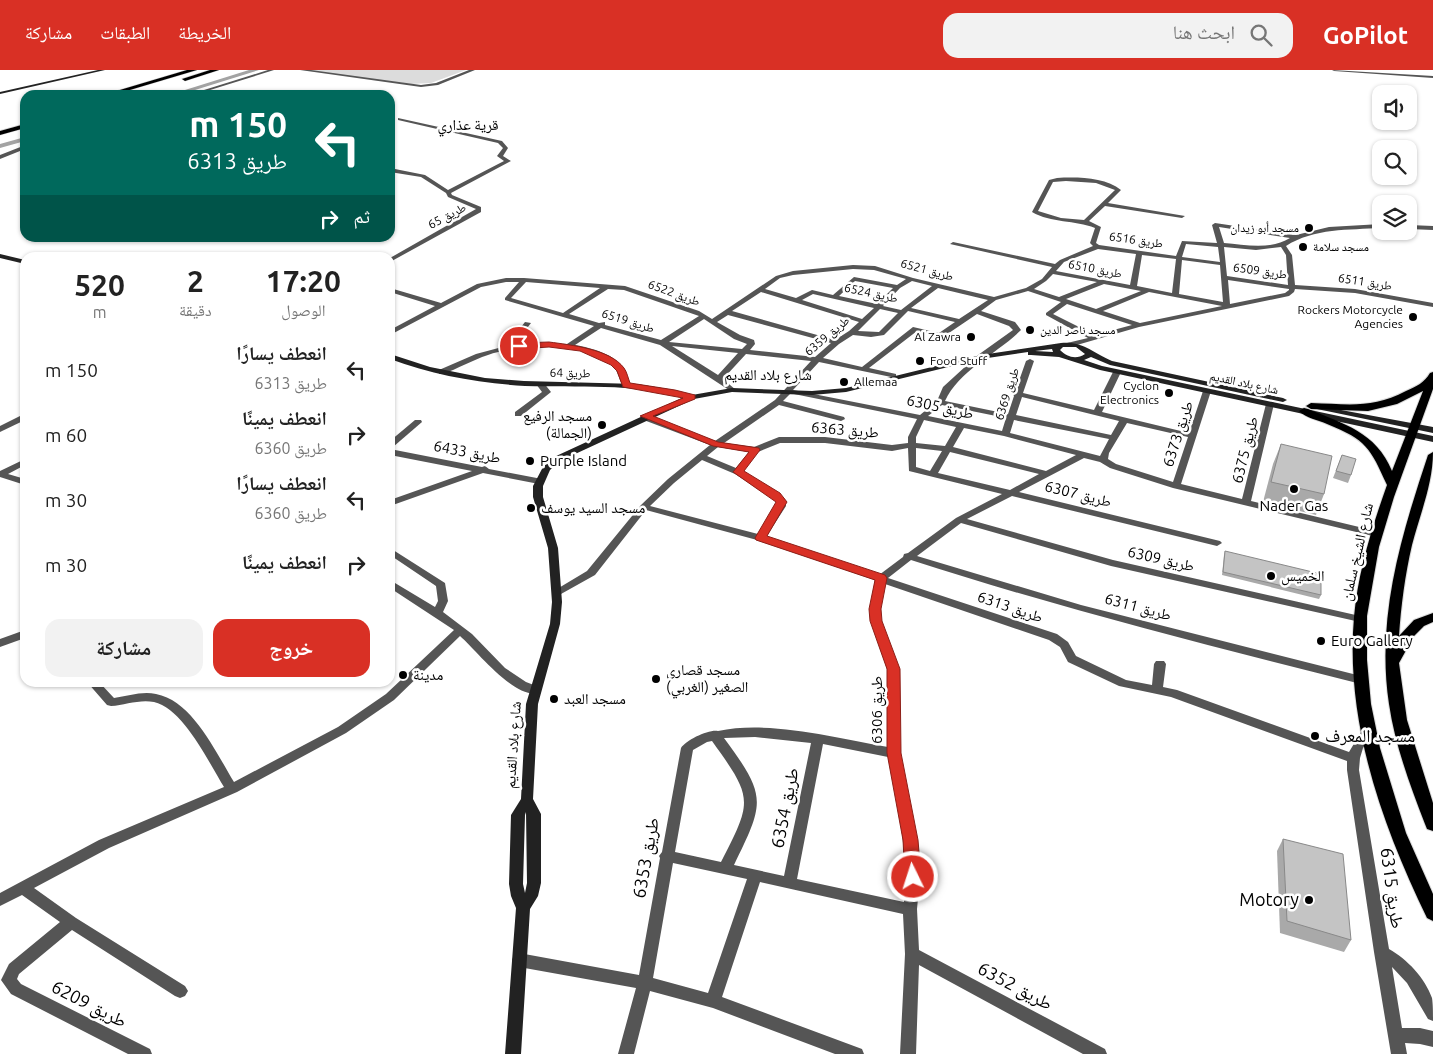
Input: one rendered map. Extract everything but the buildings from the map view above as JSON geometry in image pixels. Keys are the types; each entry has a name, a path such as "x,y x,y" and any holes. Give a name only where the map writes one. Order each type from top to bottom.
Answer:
{"highway":[{"path":"124,90 194,70"},
{"path":"148,90 216,70"},
{"path":"0,125 20,119"},
{"path":"0,133 20,127"}],"main road":[{"path":"1307,408 1368,408 1393,402 1432,379"},
{"name":"شارع الشيخ سلمان","path":"1432,379 1392,485 1376,534 1360,619 1362,680 1368,730 1382,784 1401,839 1433,913"},
{"path":"1307,408 1366,440 1378,454 1392,485"},
{"path":"1433,455 1408,542 1397,589 1393,618 1392,663 1396,705 1407,749 1433,824"},
{"path":"1392,663 1406,633 1418,623 1433,617"}],"street":[{"path":"0,93 103,70"},
{"path":"206,90 272,70"},
{"path":"302,70 426,86 473,70"},
{"path":"1334,70 1433,77"},
{"path":"1367,70 1372,72"},
{"name":"طريق 65","path":"395,257 480,210 473,204 450,196 448,192 508,161 500,156 506,148 500,142 400,119"},
{"path":"0,157 20,149"},
{"path":"395,171 423,176 448,192"},
{"path":"1085,222 1118,190 1115,186 1070,179 1051,181 1035,212 1060,220 1085,222 1098,227 1093,243 1097,247"},
{"path":"1105,204 1182,216"},
{"path":"1221,245 1216,224 1296,237"},
{"path":"1175,296 1179,257 1184,242 1258,248 1283,245 1296,237 1341,228 1372,226"},
{"path":"1417,227 1432,228"},
{"name":"طريق 6509","path":"1256,229 1258,248"},
{"name":"طريق 6510","path":"953,244 1102,282 1227,306"},
{"name":"طريق 6509","path":"1221,245 1227,306"},
{"path":"1070,344 1138,325 1227,306 1282,297 1292,289 1289,256 1283,245"},
{"name":"طريق 6516","path":"865,368 918,328 940,335 994,299 1028,289 1044,280 1062,261 1097,247 1222,264"},
{"name":"طريق 6510","path":"1133,288 1139,252"},
{"path":"0,256 20,261"},
{"name":"طريق 6521","path":"712,322 784,275 853,267 875,268 936,286 994,299"},
{"name":"طريق 6509","path":"1224,278 1292,289"},
{"name":"طريق 6524","path":"834,297 856,279 898,287"},
{"name":"طريق 6359","path":"557,592 591,573 644,507 670,481 716,444 778,402 817,359 836,342 852,333 898,287 911,279"},
{"name":"طريق 6522","path":"395,330 480,285 506,280 595,286 609,285 625,288 704,316"},
{"name":"طريق 6519","path":"524,280 507,299 602,324 662,343 817,359 865,368 893,376"},
{"path":"1092,337 1050,316 1049,313 1063,300 1102,282"},
{"path":"565,314 609,285"},
{"path":"852,333 875,336 887,332 906,310 936,286"},
{"path":"760,289 864,321"},
{"path":"1028,289 1138,325"},
{"name":"طريق 6511","path":"1292,289 1347,290 1433,305"},
{"path":"1097,311 1147,291"},
{"path":"395,292 440,305"},
{"name":"طريق 6524","path":"795,301 812,292 879,307 906,310 959,321"},
{"path":"912,445 912,437 922,417 940,402 946,388 980,357 1017,330 1012,324 976,311"},
{"path":"726,312 836,342"},
{"path":"704,316 737,337 751,342 719,378"},
{"name":"طريق 6522","path":"662,343 704,316"},
{"path":"509,347 527,323"},
{"path":"569,346 602,324"},
{"path":"887,332 904,337"},
{"path":"1072,359 1086,358 1092,337"},
{"path":"662,343 696,366 719,378 732,390"},
{"name":"شارع بلاد القديم","path":"513,1054 523,908 531,896 534,883 534,814 527,799 529,722 535,690 555,624 557,592 553,548 538,497 539,481 546,470 564,455 644,416 692,397 732,390 812,393 846,390 893,376 980,357 1070,344 1110,363 1412,431"},
{"path":"442,372 480,355 509,347 536,345 569,346 595,353 614,363 621,370 626,385"},
{"path":"1060,355 1056,350 1061,345"},
{"name":"شارع بلاد القديم","path":"980,357 1024,353 1060,355 1117,372 1270,404 1307,408"},
{"name":"طريق 64","path":"395,358 469,378 540,384 626,385 675,392 692,397"},
{"name":"طريق 6369","path":"1005,434 1012,416 1017,394 1030,361"},
{"path":"1097,413 1117,372"},
{"path":"518,414 547,392 540,384"},
{"name":"طريق 6305","path":"788,391 1005,434 1103,460"},
{"name":"طريق 6373","path":"1176,486 1207,391"},
{"path":"1017,394 1192,436"},
{"path":"778,402 841,419"},
{"path":"940,402 1115,438"},
{"name":"طريق 6375","path":"1246,503 1270,404"},
{"path":"644,416 716,444 755,450 738,472"},
{"path":"0,429 20,419"},
{"path":"1124,420 1115,438 1104,453 1103,460 1113,466 1176,486 1376,534"},
{"name":"طريق 6433","path":"395,441 418,422"},
{"path":"932,475 949,450 961,426"},
{"path":"1412,431 1433,430"},
{"path":"1412,431 1433,439"},
{"name":"طريق 6363","path":"755,450 779,440 825,440 892,448 912,445 949,450 1048,474"},
{"name":"طريق 6307","path":"912,445 912,469 1217,543"},
{"name":"طريق 6433","path":"395,453 539,481"},
{"path":"881,578 908,556 959,520 1085,454"},
{"path":"701,456 738,472 776,496 782,502 760,538"},
{"path":"0,474 20,464"},
{"path":"395,501 485,469"},
{"path":"0,474 20,480"},
{"name":"طريق 6313","path":"644,507 760,538 1052,637 1064,645 1070,657 1075,661 1123,683 1157,688 1352,758"},
{"name":"طريق 6309","path":"959,520 1111,563 1360,619"},
{"path":"395,554 441,585 443,601 438,612"},
{"name":"طريق 6311","path":"908,556 976,579 1162,630 1362,680"},
{"name":"طريق 6306","path":"881,578 875,609 876,621 893,669 894,753 910,840 913,877 910,909 912,954 908,1054"},
{"path":"395,586 438,612 460,630 509,679 535,690"},
{"path":"0,900 104,844 232,789 350,724 390,696 460,630"},
{"path":"0,643 20,636"},
{"path":"1157,688 1160,664"},
{"path":"96,687 110,702 140,697 156,698 174,706 185,717 232,789"},
{"path":"1352,758 1359,741 1368,730"},
{"path":"725,869 746,824 751,799 742,777 714,734 750,732 818,740 894,753"},
{"name":"طريق 6353","path":"626,1054 645,983 685,754 692,742 714,734"},
{"name":"طريق 6354","path":"789,884 818,740"},
{"name":"طريق 6315","path":"1352,758 1381,952 1399,1054"},
{"path":"666,856 910,909"},
{"path":"713,1001 755,876"},
{"path":"23,888 71,922 180,991"},
{"name":"طريق 6209","path":"71,922 14,969 9,980 16,989 144,1054"},
{"path":"1381,952 1398,962 1412,976 1433,1014"},
{"name":"طريق 6352","path":"912,954 1099,1054"},
{"path":"519,960 645,983 713,1001 856,1054"},
{"path":"1396,1036 1420,1036 1433,1039"}],"shaded area":[{"path":"303,70 466,70 431,83 411,84"}],"waterway":[{"path":"189,90 256,70"},
{"path":"0,146 20,140"}],"place":[{"name":"مسجد أبو زيدان","path":"1309,228"},
{"name":"مسجد سلامة","path":"1303,247"},
{"name":"Rockers Motorcycle Agencies","path":"1413,317"},
{"name":"مسجد ناصر الدين","path":"1030,330"},
{"name":"Al Zawra","path":"971,337"},
{"name":"Food Stuff","path":"920,361"},
{"name":"Allemaa","path":"844,382"},
{"name":"Cyclon Electronics","path":"1169,393"},
{"name":"مسجد الرفيع (الجمالة)","path":"602,425"},
{"name":"Purple Island","path":"530,461"},
{"name":"Nader Gas","path":"1294,489"},
{"name":"مسجد السيد يوسف","path":"531,508"},
{"name":"الخميس","path":"1271,576"},
{"name":"Euro Gallery","path":"1321,641"},
{"name":"مدينة","path":"403,675"},
{"name":"مسجد قصاري الصغير (الغربي)","path":"656,679"},
{"name":"مسجد العبد","path":"554,699"},
{"name":"مسجد المعرف","path":"1315,736"},
{"name":"Motory","path":"1309,900"}],"district":[{"name":"قرية عذاري","path":"468,125"}],"route":[{"path":"519,346 549,345 582,349 595,353 614,363 621,370 626,385 675,392 692,397 644,416 716,444 755,450 738,472 776,496 782,502 760,538 881,578 875,609 876,621 880,637 893,669 894,753 910,840 913,877"}]}
